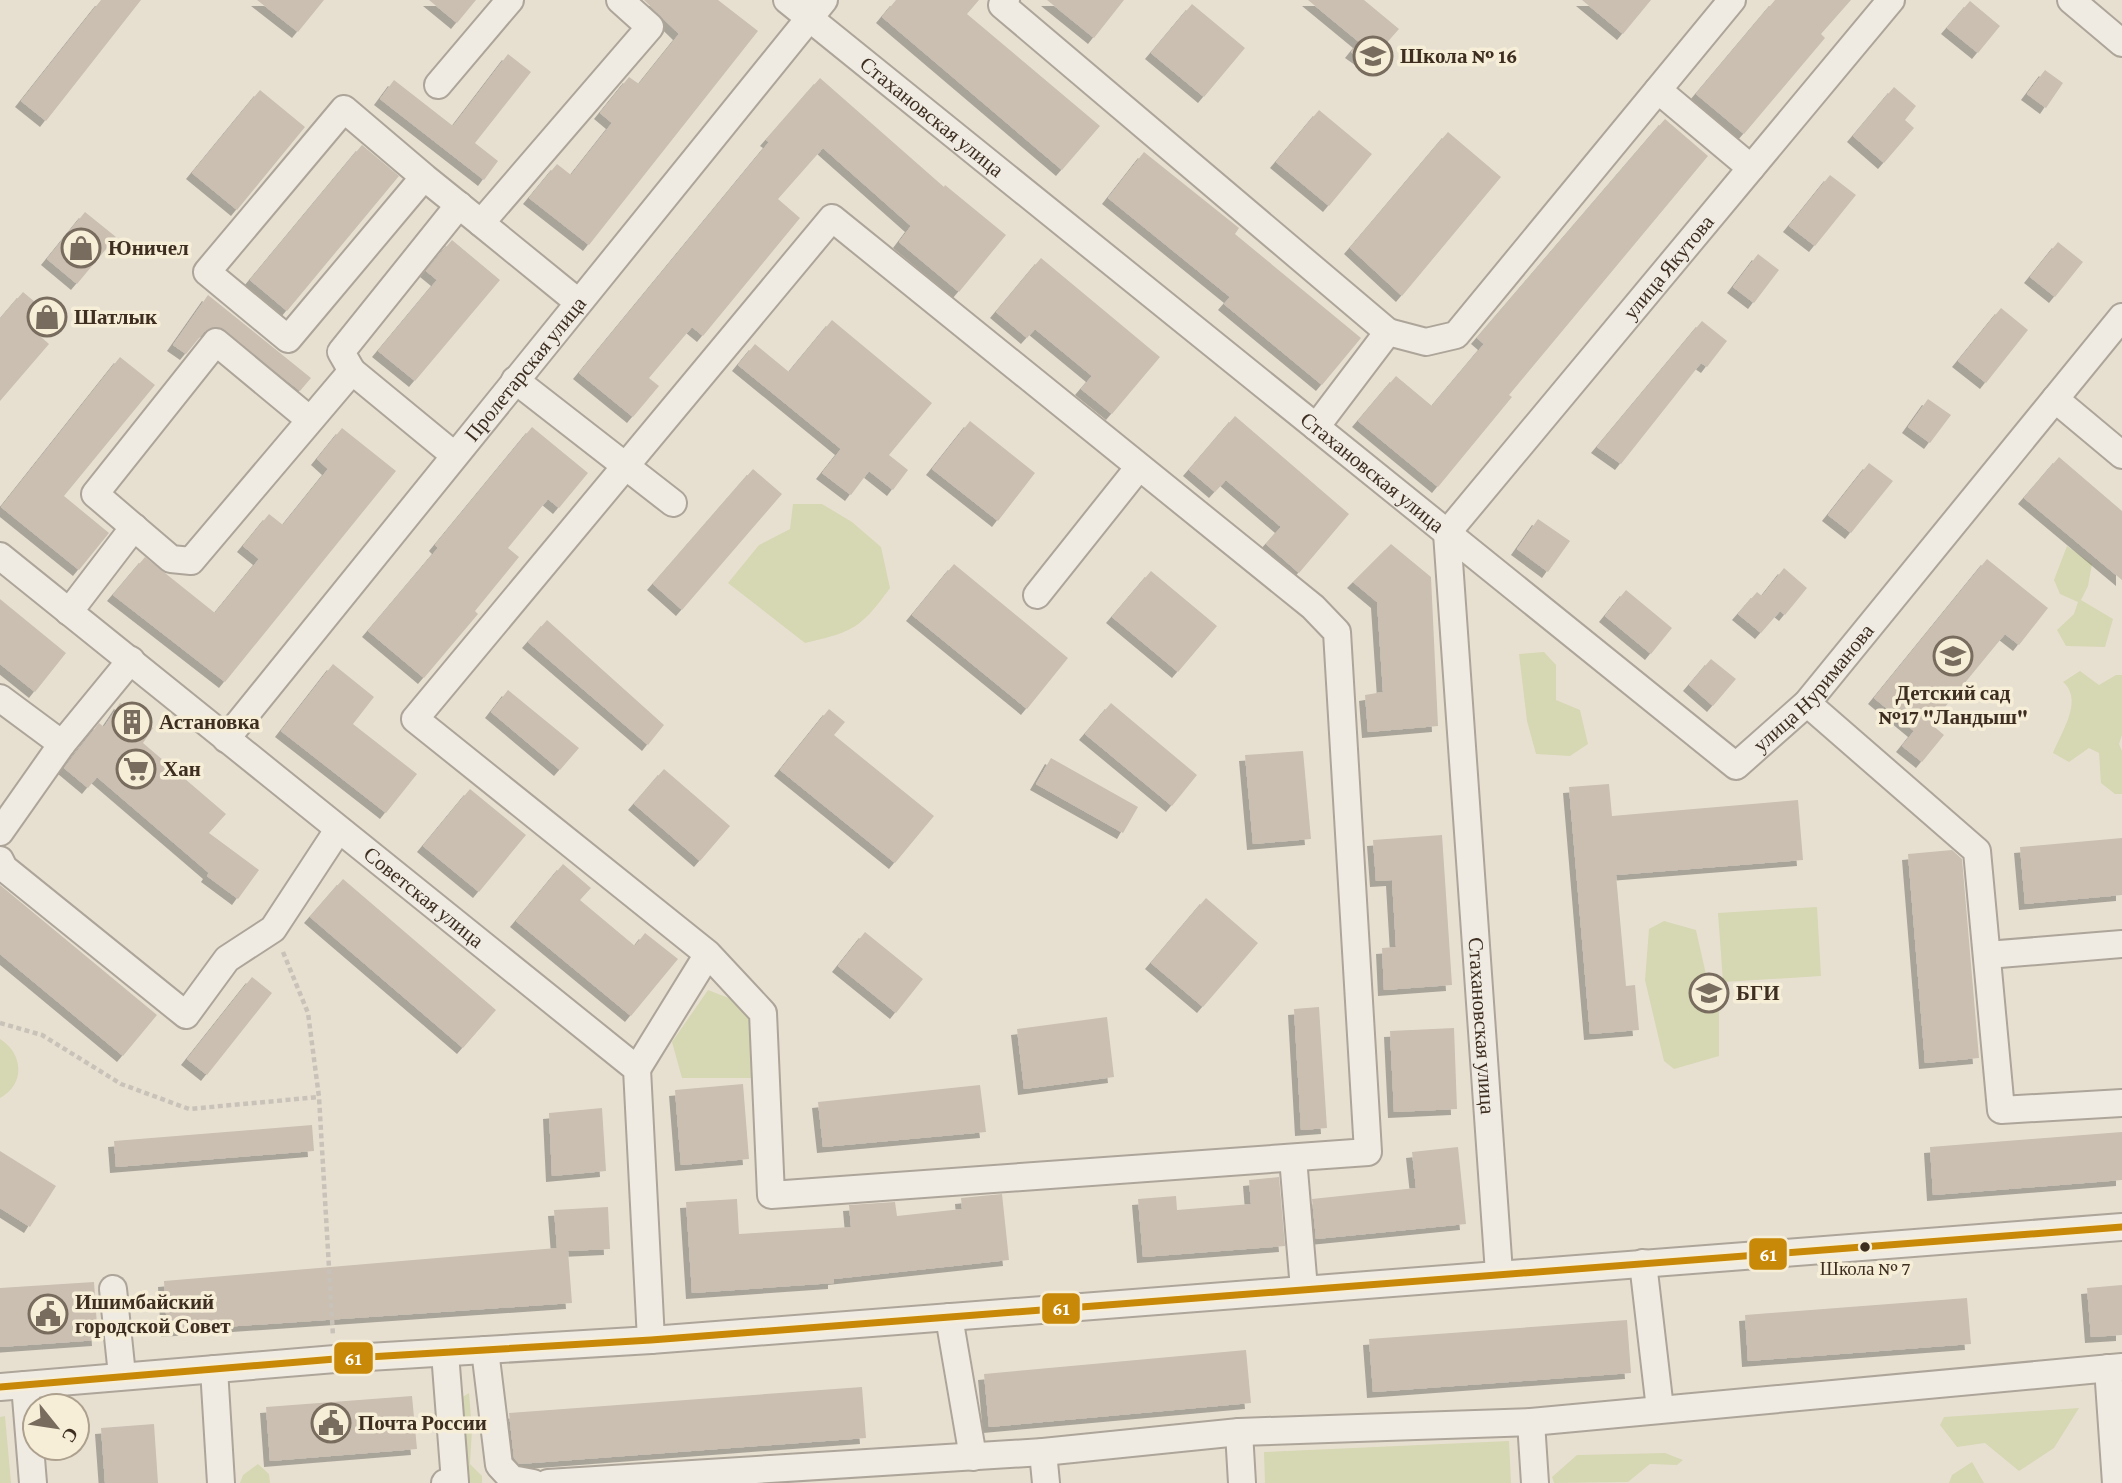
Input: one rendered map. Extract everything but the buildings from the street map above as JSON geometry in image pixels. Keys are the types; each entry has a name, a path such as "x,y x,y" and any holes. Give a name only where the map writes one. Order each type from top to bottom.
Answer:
{"street":[{"path":"438,85 510,0"},
{"path":"481,223 650,27 620,0"},
{"name":"Стахановская улица","path":"787,0 817,9 1316,427 1447,533 1499,1273"},
{"path":"1006,0 1002,5 1388,332 1426,342 1456,335 1732,0"},
{"name":"улица Якутова","path":"1447,533 1891,0"},
{"path":"2071,0 2122,43"},
{"name":"Пролетарская улица","path":"226,739 817,9"},
{"path":"1658,90 1751,168"},
{"path":"424,177 288,339 208,272 344,109 578,302"},
{"path":"454,455 352,371 341,352 459,205"},
{"path":"832,218 1312,607 1337,632 1368,1152 771,1195 762,1013 708,954 415,719 625,466 832,218"},
{"name":"улица Нуриманова","path":"1447,533 1736,766 1807,703 2122,317"},
{"path":"1316,427 1388,332"},
{"path":"310,420 216,342 95,494 171,559 191,561 352,371"},
{"path":"515,380 673,503"},
{"path":"2055,399 2122,455"},
{"path":"1037,595 1139,467"},
{"path":"69,612 134,527"},
{"name":"Советская улица","path":"0,556 637,1069"},
{"path":"0,832 62,744 131,660"},
{"path":"0,698 62,744"},
{"path":"1807,703 1978,851 2001,1110 2122,1103"},
{"path":"0,860 4,868 186,1015 227,959 273,929 338,830"},
{"path":"1987,955 2122,944"},
{"path":"651,1339 637,1069 708,954"},
{"path":"1293,1157 1304,1289"},
{"path":"33,1483 12,1386 121,1375 949,1317 2122,1227"},
{"path":"1643,1263 1660,1409"},
{"path":"113,1289 121,1375"},
{"path":"949,1317 973,1457"},
{"path":"485,1350 499,1465 512,1479 533,1483"},
{"path":"445,1353 455,1482 445,1483"},
{"path":"548,1483 1043,1452 1239,1432 1531,1422 2115,1368 2116,1483"},
{"path":"214,1369 221,1483"},
{"path":"1531,1422 1535,1483"},
{"path":"1239,1432 1242,1483"},
{"path":"1043,1452 1046,1483"}],"path":[{"path":"273,929 308,1013 319,1097 335,1359"},
{"path":"0,1023 42,1035 121,1084 189,1109 319,1097"}],"green space":[{"path":"793,504 822,504 852,522 881,547 890,588 871,612 855,626 805,643 728,583 759,545 790,529"},
{"path":"2067,546 2092,564 2088,586 2081,600 2113,619 2105,647 2066,646 2057,630 2074,614 2078,602 2060,594 2054,580"},
{"path":"1544,652 1556,665 1556,700 1580,710 1588,744 1570,756 1536,754 1527,721 1519,654"},
{"path":"2080,671 2099,685 2116,675 2122,675 2122,735 2119,744 2122,751 2122,794 2115,794 2101,783 2099,753 2089,748 2069,762 2053,753 2071,707 2069,689 2063,682"},
{"path":"1817,907 1821,976 1723,982 1718,913"},
{"path":"1664,921 1696,930 1707,979 1719,1006 1719,1056 1674,1069 1664,1061 1645,980 1649,929"},
{"path":"708,990 739,1002 752,1021 753,1078 682,1078 672,1042"},
{"path":"0,1039 13,1052 18,1068 14,1085 0,1098"},
{"path":"469,1393 472,1430 470,1464 482,1476 482,1483 463,1483 455,1402"},
{"path":"2079,1408 2054,1448 2019,1471 1985,1443 1957,1447 1940,1425 1944,1417"},
{"path":"5,1416 11,1483 0,1483 0,1417"},
{"path":"1509,1441 1511,1483 1265,1483 1264,1452"},
{"path":"1665,1453 1683,1460 1677,1465 1650,1464 1628,1482 1554,1483 1552,1477 1577,1455"},
{"path":"1972,1462 1984,1483 1949,1483 1952,1475"},
{"path":"258,1464 269,1474 270,1483 240,1483 243,1475"}],"transit line":[{"name":"61","path":"0,1387 335,1359 651,1340 2122,1227"}],"place":[{"name":"Школа № 16","path":"1373,56"},
{"name":"Юничел","path":"81,248"},
{"name":"Шатлык","path":"47,317"},
{"name":"Детский сад №17 \"Ландыш\"","path":"1953,656"},
{"name":"Астановка","path":"132,722"},
{"name":"Хан","path":"136,769"},
{"name":"БГИ","path":"1709,993"},
{"name":"Школа № 7","path":"1865,1247"},
{"name":"Ишимбайский городской Совет","path":"48,1314"},
{"name":"Почта России","path":"331,1423"}]}
